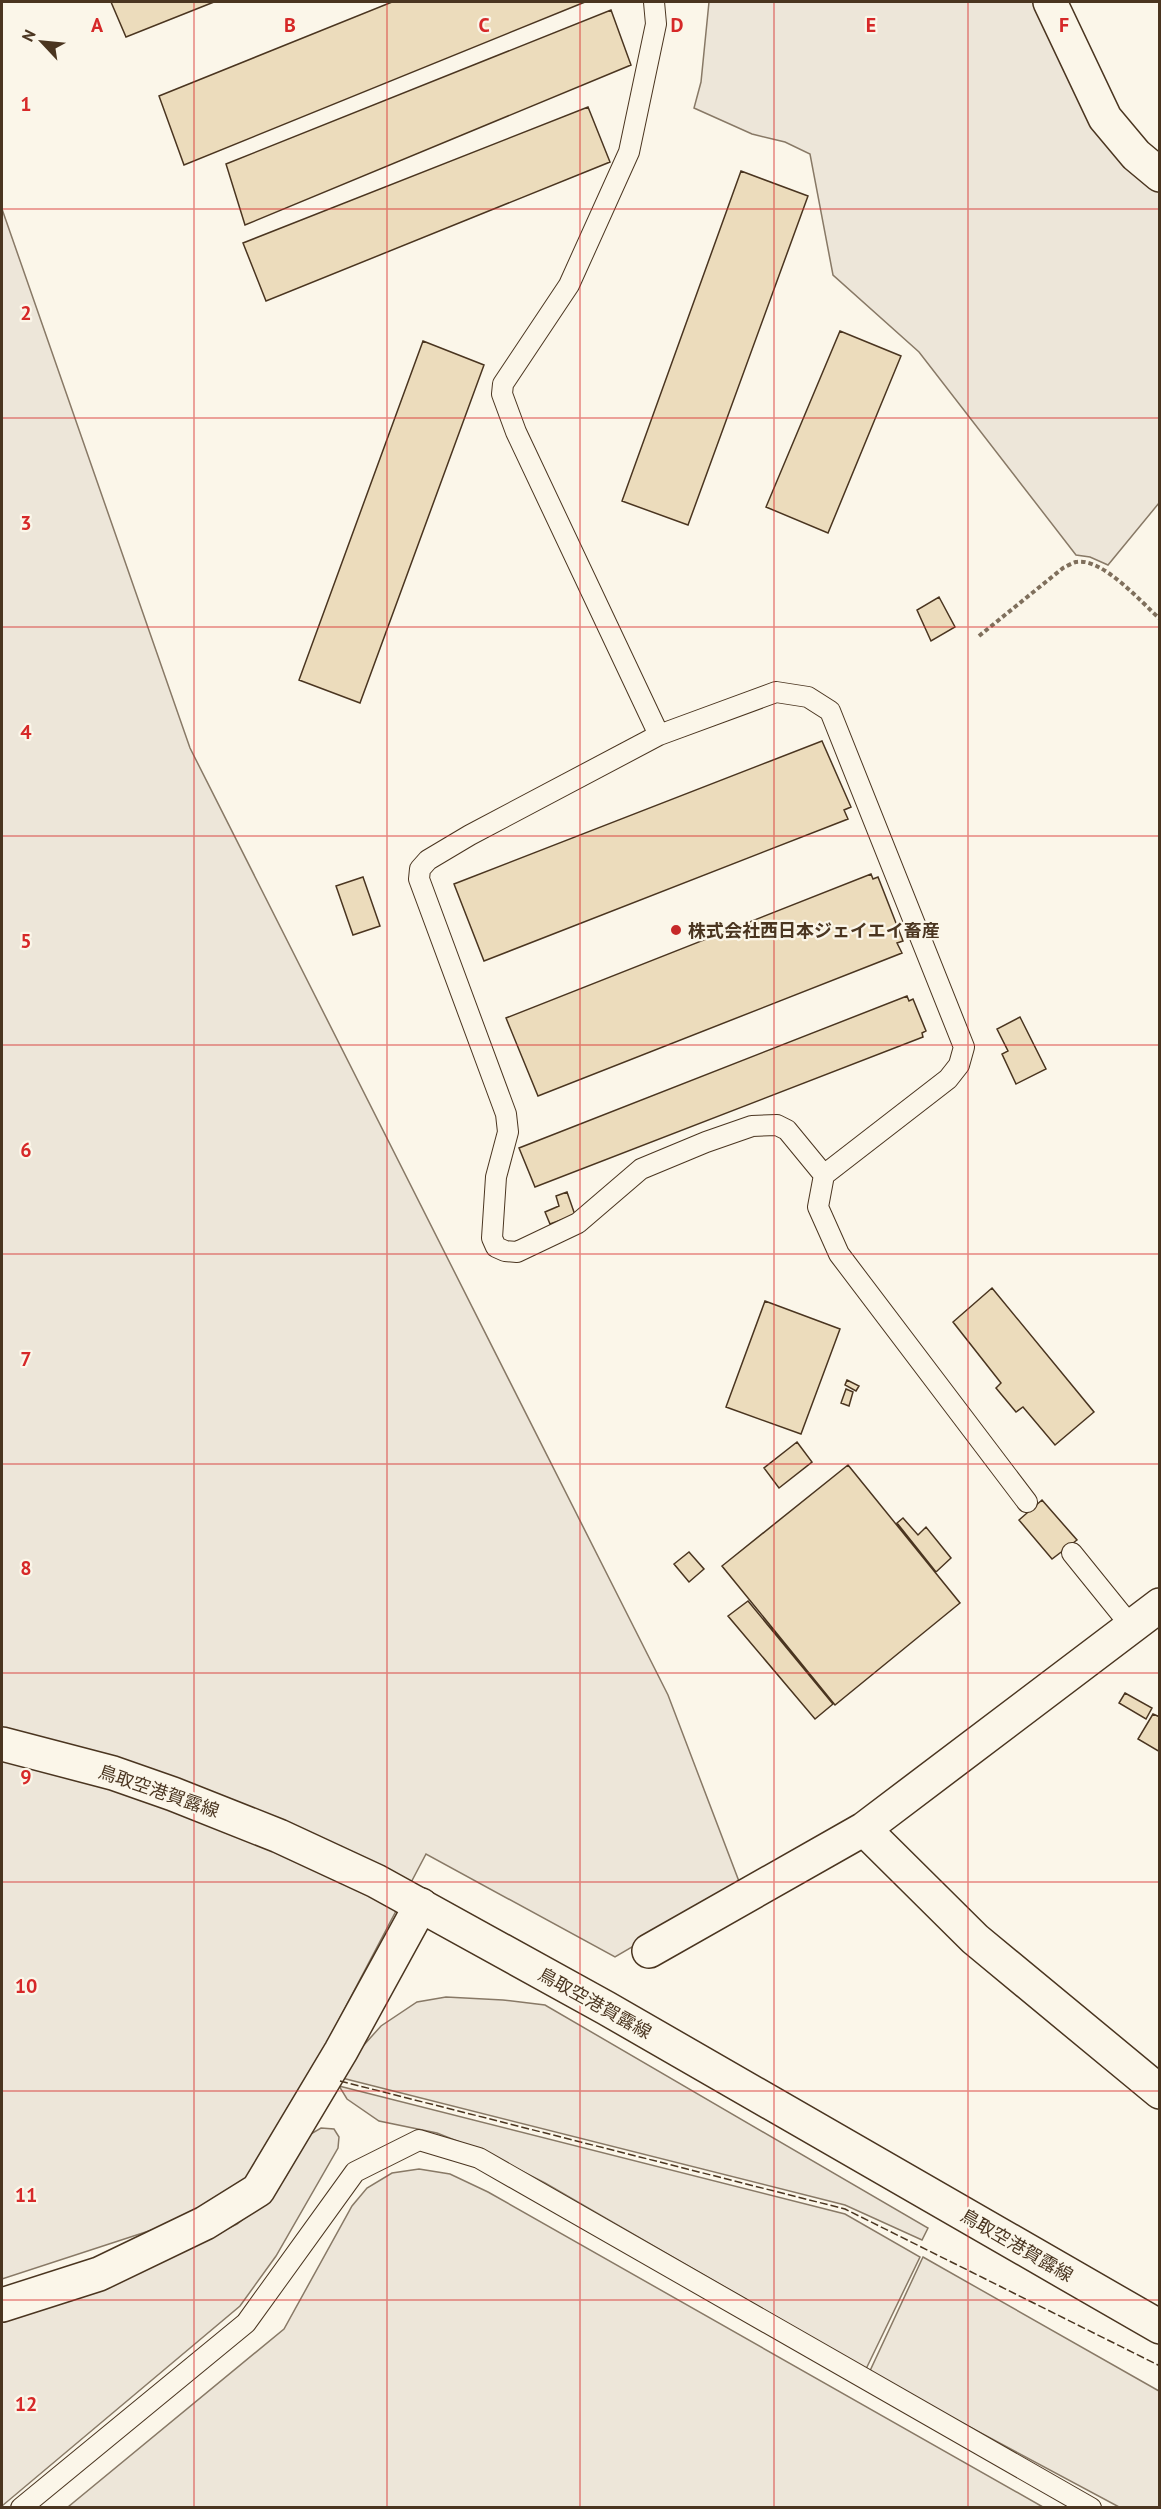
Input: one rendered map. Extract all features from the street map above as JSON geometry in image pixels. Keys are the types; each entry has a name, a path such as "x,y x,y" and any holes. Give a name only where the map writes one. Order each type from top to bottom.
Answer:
{"street":[{"path":"1050,2 1105,118 1136,155 1160,175"},
{"path":"649,1951 864,1829 1160,1605"},
{"name":"鳥取空港賀露線","path":"2,1744 113,1773 173,1794 327,1857 421,1905 606,2008 1160,2327"},
{"path":"864,1829 975,1939 1160,2092"},
{"path":"2,2305 99,2274 206,2223 258,2190 335,2061 421,1905"}],"lane":[{"path":"654,2 656,24 629,152 569,285 503,384 502,394 516,432 659,735"},
{"path":"824,1175 787,1130 777,1125 752,1126 641,1169 578,1223 517,1252 505,1251 496,1247 492,1238 496,1177 508,1132 506,1114 419,874 428,860 470,835 659,735 776,692 808,698 830,711 964,1047 959,1065 948,1079 824,1175 818,1207 839,1254 1027,1502"},
{"path":"1072,1553 1131,1626"},
{"path":"21,2508 246,2323 355,2172 419,2140 479,2158 1091,2508"}],"path":[{"path":"979,636 1063,568 1077,561 1095,565 1110,573 1160,619"}],"shaded area":[{"path":"709,2 1042,2 1159,184 1159,503 1108,565 1090,557 1076,555 919,352 833,275 810,154 785,142 752,134 694,108 701,82"},
{"path":"2,209 190,748 668,1695 740,1884 615,1957 426,1854 284,2124 254,2174 220,2197 158,2228 2,2279"},
{"path":"446,1997 545,2005 928,2228 922,2240 845,2205 342,2078 363,2046 381,2026 417,2002"},
{"path":"339,2086 845,2214 920,2257 866,2369 545,2183 482,2151 437,2133 379,2121 347,2099"},
{"path":"321,2128 334,2129 339,2137 338,2148 276,2256 240,2306 2,2506 2,2320 99,2289 237,2224 267,2200 286,2176 309,2135"},
{"path":"419,2169 450,2174 488,2192 1043,2507 68,2507 284,2329 352,2206 367,2188 392,2173"},
{"path":"923,2257 1159,2391 1159,2507 1119,2507 869,2373"}],"building":[{"path":"111,2 214,2 126,37"},
{"path":"392,2 585,2 184,165 159,96"},
{"path":"611,10 631,65 245,225 226,164"},
{"path":"588,107 610,162 266,301 243,243"},
{"path":"741,171 808,196 688,525 622,501"},
{"path":"840,331 901,356 828,533 766,507"},
{"path":"423,341 484,365 360,703 299,680"},
{"path":"939,597 955,627 931,641 917,610"},
{"path":"822,741 851,807 844,810 848,819 484,961 454,884"},
{"path":"871,874 873,879 878,877 903,941 897,943 902,953 538,1096 506,1018"},
{"path":"363,877 380,926 353,935 336,886"},
{"path":"907,996 909,1001 913,999 926,1031 922,1033 923,1037 535,1187 519,1148"},
{"path":"1020,1017 1046,1069 1016,1084 1002,1054 1008,1051 997,1029"},
{"path":"567,1192 575,1215 550,1224 545,1212 559,1206 556,1196"},
{"path":"992,1288 1094,1412 1055,1445 1023,1407 1016,1412 996,1388 1001,1383 953,1322"},
{"path":"765,1301 840,1329 801,1434 726,1407"},
{"path":"847,1380 859,1386 856,1391 845,1385"},
{"path":"846,1389 853,1392 849,1406 841,1403"},
{"path":"797,1442 812,1462 779,1488 764,1468"},
{"path":"848,1465 960,1603 835,1705 722,1566"},
{"path":"1042,1500 1077,1540 1052,1559 1019,1520"},
{"path":"903,1518 918,1535 926,1527 951,1558 936,1572 897,1523"},
{"path":"689,1552 704,1569 689,1582 674,1564"},
{"path":"748,1601 833,1704 815,1719 728,1616"},
{"path":"1125,1693 1152,1708 1146,1719 1119,1703"},
{"path":"1153,1714 1160,1717 1160,1752 1138,1739"}],"fence":[{"path":"340,2081 845,2209 1160,2366"}],"place":[{"name":"株式会社西日本ジェイエイ畜産","path":"676,930"}]}
